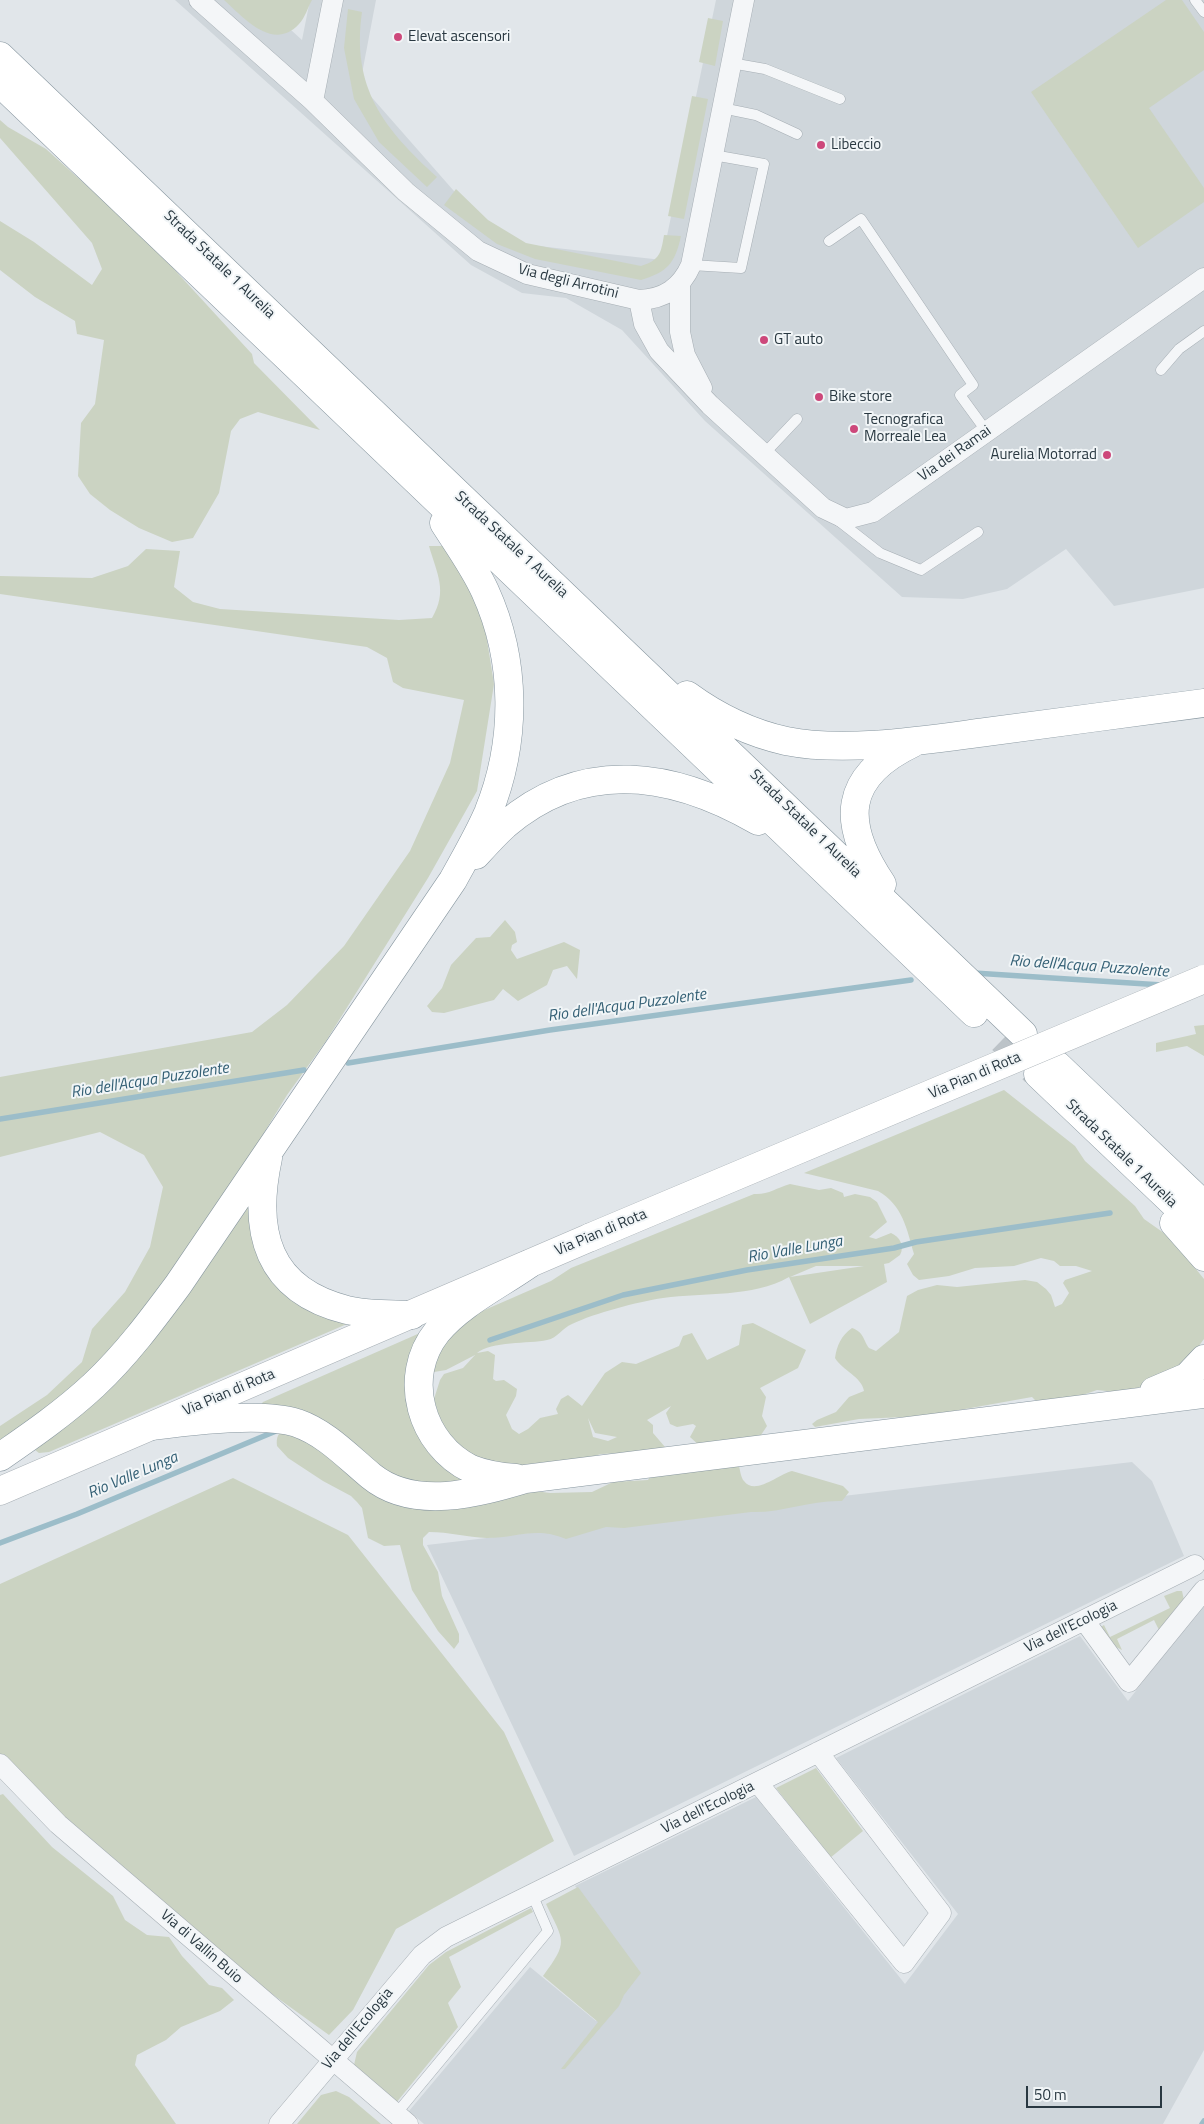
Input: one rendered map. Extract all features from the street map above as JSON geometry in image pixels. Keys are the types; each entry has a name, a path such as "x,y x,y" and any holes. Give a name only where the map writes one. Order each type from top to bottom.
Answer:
{"main road":[{"name":"Strada Statale 1 Aurelia","path":"0,56 934,948 1012,1037 807,854 0,83"},
{"path":"0,1458 62,1412 94,1384 138,1338 178,1285 453,880 482,826 500,778 509,724 507,665 494,613 476,573 442,520 395,461"},
{"path":"599,627 693,700 725,719 751,731 787,741 828,745 917,742 1204,703"},
{"path":"917,742 882,760 869,775 858,795 854,820 859,844 872,869 934,948"},
{"path":"453,880 506,825 528,808 565,791 612,780 650,780 690,788 746,814 807,854"},
{"name":"Via Pian di Rota","path":"0,1491 591,1237 1204,979"},
{"name":"Strada Statale 1 Aurelia","path":"1204,1205 1048,1070 1080,1115 1204,1232"},
{"path":"1080,1115 1113,1161 1204,1257"},
{"path":"270,1149 264,1177 262,1218 264,1235 279,1267 302,1291 330,1305 365,1313 412,1315"},
{"path":"525,1479 484,1473 452,1457 437,1440 424,1419 420,1404 419,1388 426,1352 436,1333 451,1317 529,1264"},
{"path":"1107,1405 1187,1377 1204,1359"},
{"path":"153,1426 217,1419 263,1419 296,1423 326,1439 384,1485 417,1494 468,1493 525,1479 1204,1394"}],"street":[{"name":"Via degli Arrotini","path":"199,0 313,101 406,192 478,251 527,274 639,300 659,297 680,284 691,265 744,0"},
{"path":"313,101 333,0"},
{"name":"Via dei Ramai","path":"639,300 649,338 710,406 823,508 846,519 873,512 1204,278"},
{"name":"Via dei Ramai","path":"680,284 680,332 686,356 710,406"},
{"name":"Via dell'Ecologia","path":"284,2122 332,2060 422,1955 446,1937 758,1784 818,1752 1195,1565"},
{"path":"1084,1620 1129,1682 1204,1590"},
{"path":"758,1784 904,1963 941,1913 818,1752"},
{"name":"Via di Vallin Buio","path":"0,1764 58,1824 402,2119"}],"lane":[{"path":"1195,0 1204,12"},
{"path":"731,63 766,69 840,99"},
{"path":"0,99 47,128"},
{"path":"722,108 756,115 797,134"},
{"path":"691,265 741,268 764,164 713,154"},
{"path":"829,241 860,219 973,385 960,396 987,432"},
{"path":"1161,370 1179,349 1204,331"},
{"path":"764,454 797,419"},
{"path":"823,508 880,553 921,570 978,532"},
{"path":"402,2119 548,1931 532,1894"}],"shaded area":[{"path":"175,0 258,0 302,40 310,0 376,0 360,84 475,215 521,244 662,260 716,0 1204,0 1204,588 1114,606 1066,549 1007,589 963,599 902,597 705,421 622,330 566,298 522,293 471,265"},
{"path":"1132,1462 1152,1481 1184,1556 574,1856 427,1545"},
{"path":"1204,1603 1204,2050 1163,2124 424,2124 409,2111 530,1967 596,2021 638,1971 575,1886 756,1797 905,1984 958,1914 836,1758 1080,1636 1128,1701"}],"green space":[{"path":"224,0 312,0 299,24 289,32 279,35 259,29"},
{"path":"1166,0 1182,0 1204,32 1204,70 1149,108 1204,188 1204,202 1138,248 1031,92"},
{"path":"348,9 362,12 360,39 362,63 367,85 387,124 401,142 437,177 427,187 379,142 354,99 344,48"},
{"path":"708,18 723,21 715,66 699,62"},
{"path":"692,96 708,99 684,219 668,216"},
{"path":"0,120 8,127 46,149 126,221 172,267 252,354 254,363 320,430 258,412 240,419 231,431 219,493 193,538 172,542 139,528 110,510 90,494 78,476 81,423 95,404 104,340 77,334 75,321 35,297 0,270 0,221 34,242 92,285 102,269 92,243 0,138"},
{"path":"456,189 488,220 526,243 641,266 656,258 662,247 664,235 681,236 679,246 669,266 657,274 641,280 535,259 497,244 444,205"},
{"path":"429,546 447,546 483,615 494,684 477,791 428,878 326,1041 287,1095 222,1202 134,1327 103,1363 0,1447 0,1426 47,1395 82,1362 92,1329 125,1292 150,1247 163,1187 144,1155 100,1132 0,1157 0,1077 252,1032 287,1005 344,946 410,851 450,763 464,700 403,688 393,682 387,658 367,647 0,594 0,576 92,578 128,566 146,549 180,551 174,587 193,602 220,609 399,620 432,618 437,608 440,591 438,574"},
{"path":"505,920 515,932 517,942 512,945 511,950 517,959 564,942 580,950 577,979 567,966 553,970 547,985 518,1001 503,989 494,1000 444,1013 432,1012 427,1006 442,988 451,965 476,938 490,937"},
{"path":"1204,1025 1204,1056 1187,1046 1156,1052 1156,1043 1196,1034 1194,1026"},
{"path":"1004,1090 1075,1146 1085,1161 1135,1206 1144,1219 1171,1238 1204,1279 1204,1339 1193,1354 1168,1378 1156,1384 1116,1392 1097,1390 1077,1397 1038,1403 1032,1397 926,1416 859,1419 815,1427 812,1424 817,1420 836,1412 849,1397 864,1391 860,1382 835,1358 842,1338 852,1328 861,1334 869,1348 876,1351 899,1332 907,1296 918,1290 937,1285 957,1287 1025,1280 1037,1282 1046,1289 1051,1295 1055,1307 1062,1304 1069,1293 1063,1283 1065,1280 1092,1271 1076,1266 1060,1266 1054,1261 1041,1258 1014,1266 975,1268 949,1276 919,1280 913,1275 907,1264 914,1254 903,1219 893,1203 878,1191 804,1173"},
{"path":"790,1184 819,1190 831,1188 843,1193 844,1197 855,1194 870,1197 877,1202 887,1222 869,1237 876,1239 891,1233 899,1239 902,1245 900,1255 889,1263 884,1264 887,1282 810,1324 789,1277 775,1284 744,1291 679,1296 629,1305 581,1320 551,1339 491,1346 477,1353 488,1351 495,1355 493,1379 496,1381 504,1380 517,1389 516,1396 506,1415 512,1429 519,1434 540,1418 558,1414 556,1409 561,1399 568,1395 582,1406 605,1373 622,1362 636,1364 679,1346 683,1336 692,1333 707,1360 739,1345 742,1325 753,1323 806,1350 798,1368 760,1388 766,1397 762,1416 767,1426 761,1435 702,1448 690,1437 696,1426 693,1424 677,1427 670,1424 666,1413 671,1406 647,1420 653,1425 653,1433 665,1447 665,1451 601,1454 577,1461 529,1464 509,1470 488,1466 454,1446 440,1420 434,1399 444,1374 463,1368 475,1355 446,1370 434,1372 435,1353 464,1319 551,1281 571,1268 754,1194 768,1192","holes":["816,1266 864,1266 790,1277","588,1418 595,1433 617,1437 608,1441 593,1437"]},
{"path":"251,1191 258,1238 347,1324 49,1452 39,1453 35,1450 35,1446"},
{"path":"420,1333 423,1339 412,1371 474,1481 418,1487 259,1407 263,1402"},
{"path":"287,1428 407,1508 535,1491 550,1493 592,1492 613,1482 648,1480 651,1475 739,1466 742,1478 749,1485 761,1485 792,1471 843,1486 849,1492 842,1501 819,1502 774,1511 751,1512 624,1528 606,1527 566,1539 545,1533 487,1538 429,1532 423,1538 423,1545 438,1572 442,1596 459,1634 459,1642 454,1649 438,1631 412,1590 400,1545 384,1546 368,1538 362,1508 351,1496 323,1481 288,1458 277,1446 277,1437"},
{"path":"233,1478 348,1535 504,1732 554,1841 396,1929 353,2010 329,2035 215,1953 0,1758 0,1584"},
{"path":"1182,1591 1184,1600 1160,1632 1154,1620 1117,1639 1122,1650 1112,1645 1099,1628 1104,1625 1110,1637 1170,1608 1164,1596"},
{"path":"816,1768 863,1831 830,1858 776,1788"},
{"path":"3,1794 52,1847 113,1896 125,1920 147,1935 169,1937 182,1956 209,1985 222,1988 234,2000 220,2011 181,2027 166,2040 137,2055 135,2065 176,2124 0,2124 0,1795"},
{"path":"578,1887 641,1973 624,1995 619,2006 565,2069 561,2069 598,2022 543,1976 557,1955 561,1941 557,1926 546,1904"},
{"path":"531,1908 533,1912 449,1957 461,1987 448,2003 458,2027 396,2103 359,2074 354,2065 357,2052 429,1965 446,1952"},
{"path":"336,2091 349,2097 381,2124 297,2124 321,2095"}],"waterway":[{"name":"Rio dell'Acqua Puzzolente","path":"974,973 1162,985"},
{"name":"Rio dell'Acqua Puzzolente","path":"348,1063 550,1030 911,980"},
{"name":"Rio dell'Acqua Puzzolente","path":"0,1119 304,1070"},
{"name":"Rio Valle Lunga","path":"490,1340 623,1295 747,1270 1110,1213"},
{"name":"Rio Valle Lunga","path":"0,1543 77,1514 276,1431"}],"tunnel":[{"path":"1002,1040 1035,1072"}],"place":[{"name":"Elevat ascensori","path":"398,37"},
{"name":"Libeccio","path":"821,145"},
{"name":"GT auto","path":"764,340"},
{"name":"Bike store","path":"819,397"},
{"name":"Tecnografica Morreale Lea","path":"854,429"},
{"name":"Aurelia Motorrad","path":"1107,455"}]}
